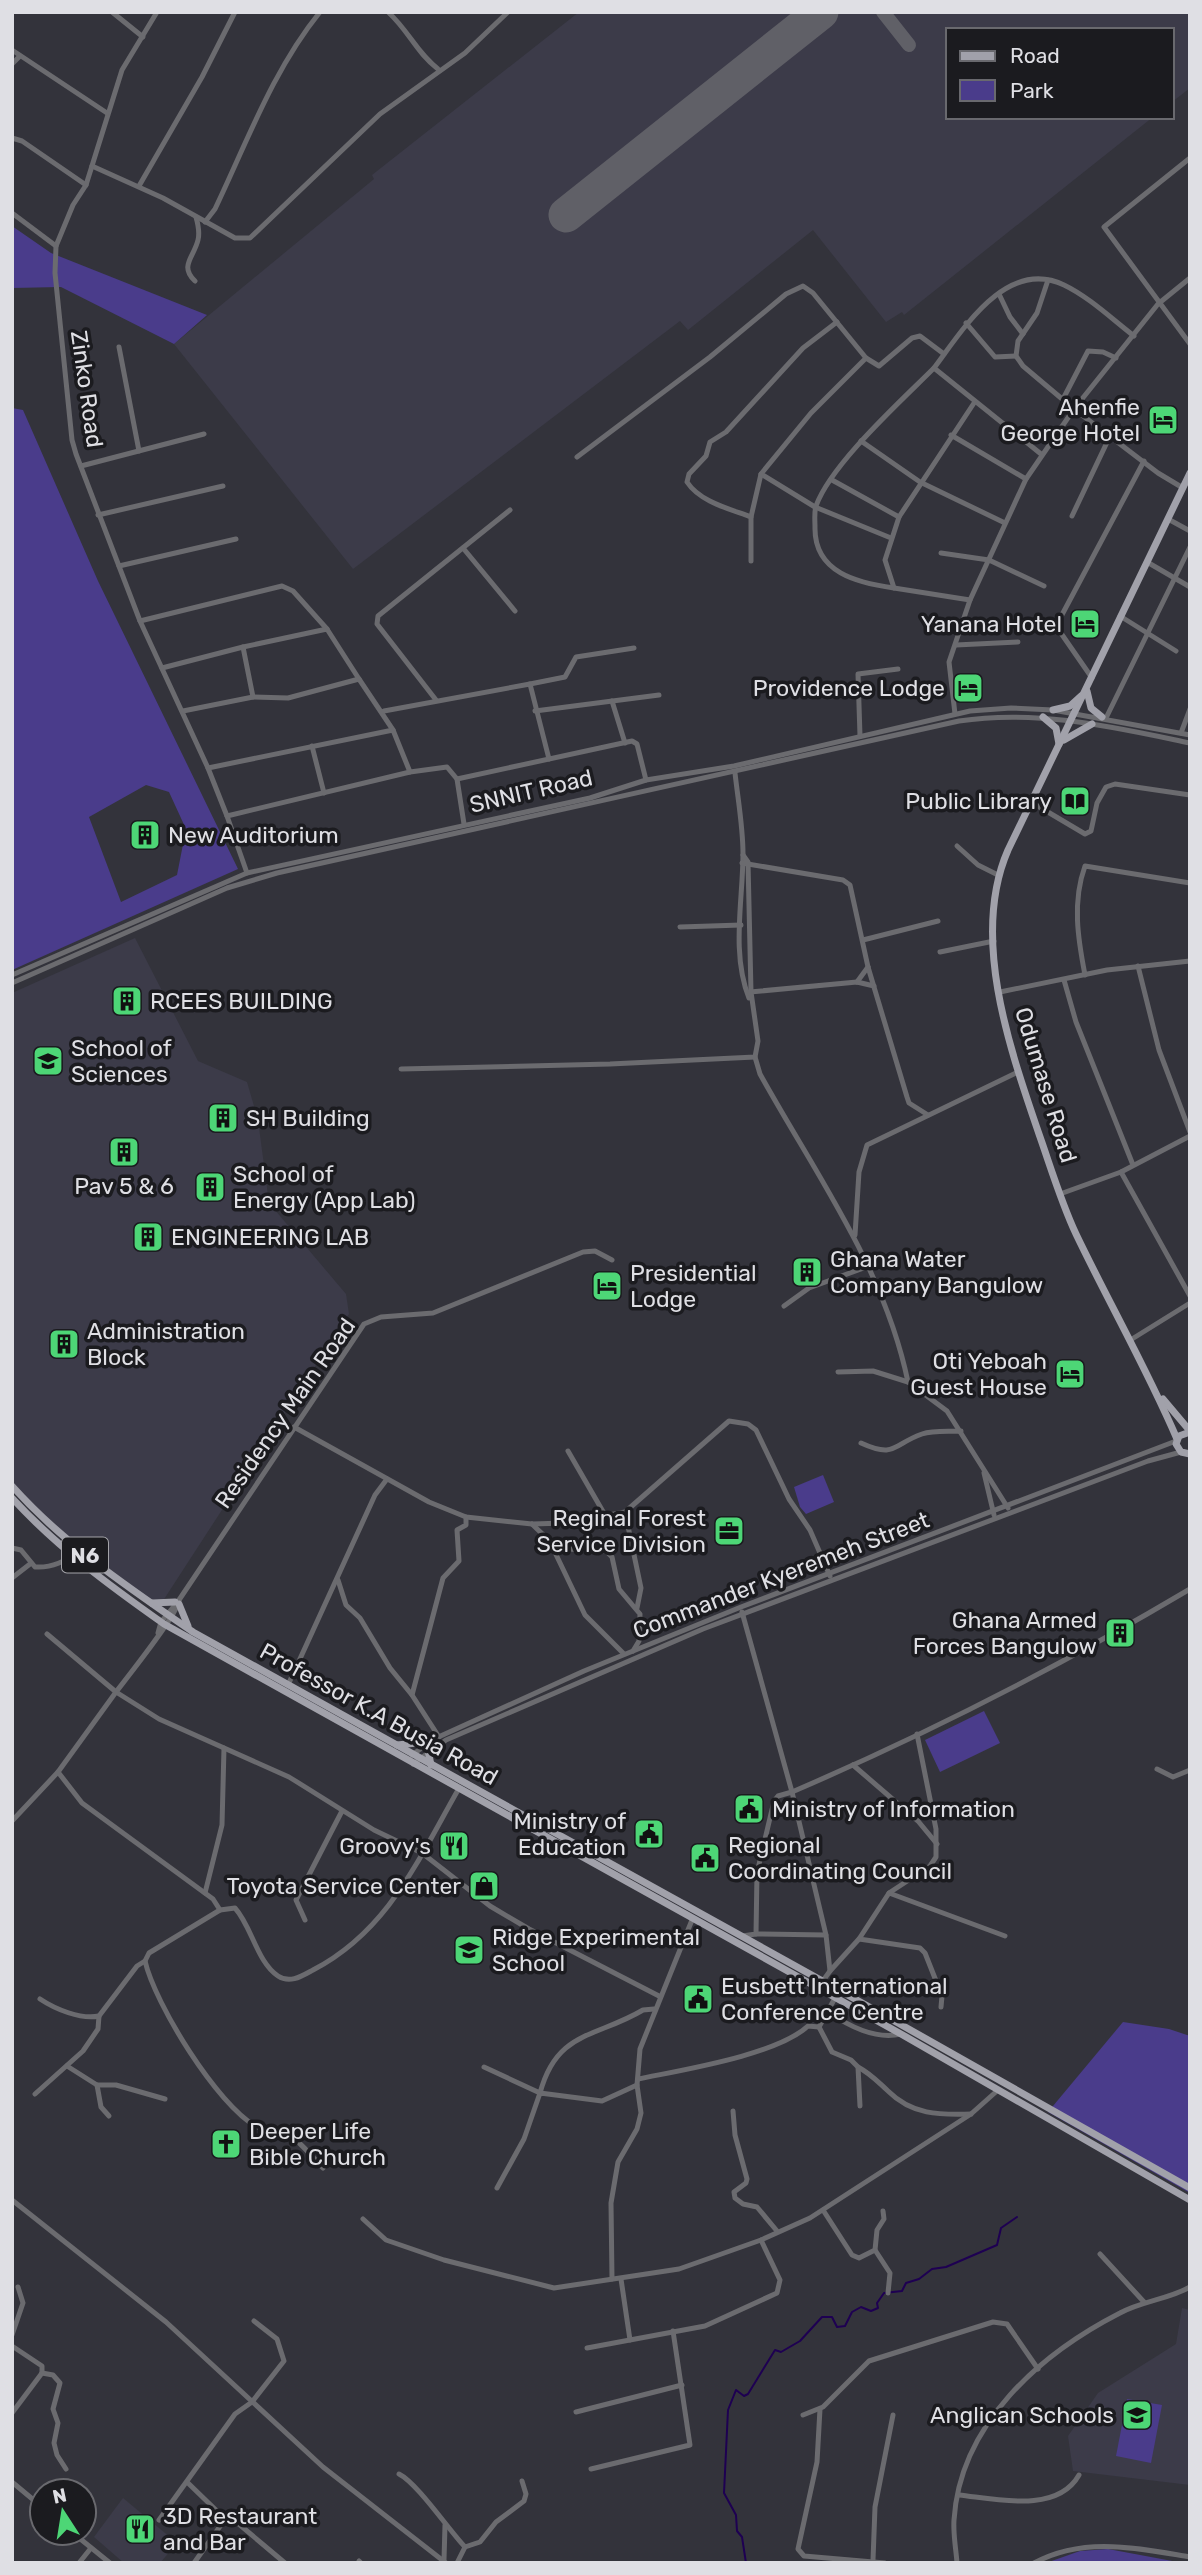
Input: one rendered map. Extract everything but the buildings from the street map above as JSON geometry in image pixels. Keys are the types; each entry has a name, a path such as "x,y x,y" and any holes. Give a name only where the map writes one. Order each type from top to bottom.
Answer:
{"main road":[{"name":"Odumase Road","path":"1186,1455 1132,1339 1077,1235 1060,1194 1007,1033 994,941 998,875 1190,473"},
{"path":"1087,690 1091,708 1104,718"},
{"path":"1053,710 1070,706 1087,690"},
{"path":"1043,717 1056,728 1060,744 1092,724"},
{"name":"Odumase Road","path":"1158,1393 1190,1432"},
{"path":"1177,1440 1182,1433 1190,1432"},
{"name":"Professor K.A Busia Road","path":"12,1486 66,1544"},
{"name":"Professor K.A Busia Road","path":"12,1498 164,1624 413,1759 431,1766 692,1920 822,1982 1190,2189"},
{"name":"Professor K.A Busia Road","path":"76,1552 193,1632 394,1745 458,1790 520,1820 739,1941 1190,2200"},
{"path":"146,1602 164,1605 178,1602 183,1619 193,1632"},
{"path":"394,1745 428,1746 431,1766"}],"street":[{"path":"112,12 143,37"},
{"name":"Zinko Road","path":"158,12 122,70 86,185 73,205 56,246 55,274 72,440 140,621 208,768 247,873"},
{"path":"139,186 202,77 235,12"},
{"path":"205,222 215,209 257,115 296,45 320,12"},
{"path":"388,12 406,28 416,50 438,69"},
{"path":"92,166 139,186 235,238 255,235 380,114 486,36 508,12"},
{"path":"12,50 107,113"},
{"path":"12,64 20,56"},
{"path":"12,138 22,141 86,185"},
{"path":"1190,159 1104,226 1158,304 1190,344"},
{"path":"12,213 56,246"},
{"path":"195,281 187,273 187,267 198,240 196,217"},
{"path":"955,714 949,671 956,645 970,600 1026,479 1074,409 1158,304 1190,278"},
{"path":"970,600 862,583 825,562 815,537 815,507 831,480 861,441 934,368 966,323 999,294 1024,282 1048,280 1066,286 1134,335"},
{"path":"1048,280 1043,301 1015,349 1016,356 1023,366 1074,409 1183,488"},
{"path":"577,457 792,290 803,286 813,293 866,358 879,366 912,338 920,336 944,354"},
{"path":"999,294 1010,317 1023,334"},
{"path":"751,517 711,502 692,489 687,482 689,474 706,456 710,442 726,432 803,348 837,322"},
{"path":"966,323 995,357 1016,356"},
{"path":"119,347 139,451"},
{"path":"1063,400 1088,351 1103,352 1116,358"},
{"path":"751,561 751,517 761,474 804,421 866,358"},
{"path":"934,368 974,403 1041,454"},
{"path":"894,588 885,560 899,517 974,403"},
{"path":"81,466 204,434"},
{"path":"951,435 1026,479"},
{"path":"1072,516 1110,436"},
{"path":"861,441 920,482 1004,523"},
{"path":"1092,678 1056,626 1144,461"},
{"path":"761,474 815,507 891,538"},
{"path":"831,480 899,517"},
{"path":"98,515 223,486"},
{"path":"436,700 377,620 510,509"},
{"path":"1168,519 1190,531"},
{"path":"119,566 236,539"},
{"path":"1104,718 1177,578 1190,547"},
{"path":"463,548 515,611"},
{"path":"941,553 989,560 1044,586"},
{"path":"1147,562 1190,587"},
{"path":"140,621 282,586 293,591 327,629 359,679 384,711 410,772"},
{"path":"1120,616 1177,651"},
{"path":"162,668 327,629"},
{"path":"956,645 1018,642"},
{"path":"243,647 253,697"},
{"path":"384,711 565,677 576,657 634,648"},
{"path":"860,736 858,674 898,669"},
{"path":"183,711 253,697 288,698 359,679"},
{"path":"530,684 549,759"},
{"path":"535,711 659,695"},
{"path":"612,701 625,743"},
{"name":"SNNIT Road","path":"12,975 36,968 247,873 590,798 646,780 734,766 955,714 1011,708 1053,710 1072,717"},
{"path":"1181,733 1190,709"},
{"name":"SNNIT Road","path":"45,964 249,881 959,721 1011,716 1072,717"},
{"path":"1072,717 1104,718 1190,735"},
{"path":"1072,717 1092,724 1190,743"},
{"path":"208,768 393,730"},
{"path":"457,779 632,741 637,744 646,780"},
{"path":"834,742 836,750"},
{"path":"820,745 822,753"},
{"path":"313,746 324,793"},
{"path":"227,816 410,772 447,767 457,779 464,824"},
{"path":"735,773 745,863 749,992"},
{"path":"1031,802 1085,834 1091,831 1097,803 1107,787 1115,784 1190,795"},
{"path":"590,798 592,805"},
{"path":"579,800 581,808"},
{"path":"957,846 978,865 998,875"},
{"path":"745,863 740,925 743,977 752,1004 758,1041 755,1057 766,1085 855,1235 902,1355 908,1382"},
{"path":"745,863 843,880 850,885 868,967 909,1103 928,1115"},
{"path":"1085,975 1077,940 1076,914 1085,866 1190,883"},
{"path":"863,940 938,920"},
{"path":"680,927 747,924"},
{"path":"940,952 994,941"},
{"path":"1000,992 1138,966 1190,961"},
{"path":"1060,1194 1121,1172 1190,1134 1159,1050 1138,966"},
{"path":"857,982 868,967"},
{"name":"SNNIT Road","path":"12,983 36,968"},
{"path":"1064,980 1076,1022 1133,1165"},
{"path":"749,992 857,982 874,986"},
{"path":"401,1069 610,1065 755,1057"},
{"path":"855,1235 863,1152 874,1140 1018,1072"},
{"path":"1121,1172 1190,1296"},
{"name":"Residency Main Road","path":"164,1624 358,1331 371,1320 433,1313 583,1252 595,1251 612,1260"},
{"path":"784,1306 809,1288 869,1266"},
{"path":"1132,1339 1190,1303"},
{"path":"838,1372 873,1371 908,1382 947,1411 1011,1514"},
{"path":"295,1427 387,1479 466,1517 532,1524 565,1523 625,1512 729,1422 748,1424 759,1435 789,1499 810,1530 831,1576"},
{"path":"861,1443 879,1451 888,1451 923,1434 961,1431"},
{"name":"Commander Kyeremeh Street","path":"413,1759 440,1739 624,1654 1177,1440"},
{"path":"568,1451 605,1515"},
{"name":"Commander Kyeremeh Street","path":"831,1576 996,1520 1149,1461 1186,1455"},
{"path":"983,1470 996,1520"},
{"path":"288,1685 375,1495 387,1479"},
{"path":"625,1512 641,1587 637,1608"},
{"path":"412,1695 443,1578 458,1561 457,1530 466,1525 466,1517"},
{"path":"532,1524 550,1542 585,1615 624,1654"},
{"path":"550,1542 578,1553 606,1551 612,1557 619,1589 640,1614 639,1641 632,1651"},
{"path":"12,1548 21,1550 34,1567 50,1566 76,1552"},
{"path":"12,1578 30,1564"},
{"path":"338,1580 346,1605 360,1618 390,1668 412,1695 440,1739"},
{"path":"756,1934 757,1873 773,1803 778,1796 918,1734 1091,1646 1190,1589"},
{"path":"742,1610 792,1792 826,1935 830,1971"},
{"name":"Commander Kyeremeh Street","path":"440,1739 742,1610"},
{"path":"12,1821 58,1772 164,1624"},
{"path":"47,1634 117,1692 159,1719 289,1777 341,1811 422,1853 490,1906 659,1996"},
{"path":"822,1982 859,1939 889,1893 930,1866 937,1844 918,1734"},
{"path":"205,1893 222,1825 225,1748"},
{"path":"853,1765 918,1821 937,1844"},
{"path":"1157,1769 1173,1777 1190,1770"},
{"path":"58,1772 82,1803 205,1893 220,1910"},
{"path":"35,2094 67,2066 94,2036 99,2016 149,1953 220,1910 235,1909 271,1968 287,1980 296,1979 337,1958 382,1917 458,1790"},
{"path":"305,1920 296,1900 341,1811"},
{"path":"889,1893 1005,1936"},
{"path":"612,2279 613,2182 618,2162 637,2129 641,2113 637,2082 640,2049 659,1996 692,1920"},
{"path":"739,1941 756,1934 826,1935"},
{"path":"859,1939 920,1948 925,1953 942,1996 941,2007"},
{"path":"145,1961 149,1979 208,2081 256,2127 287,2134 323,2168"},
{"path":"820,2027 835,1998"},
{"path":"40,1999 51,2007 79,2016 99,2016"},
{"path":"497,2188 524,2139 548,2067 571,2043 643,2010 654,2009"},
{"path":"828,2012 855,2028 880,2035 901,2034"},
{"path":"484,2067 540,2093 602,2101 637,2082 728,2059 796,2036 808,2026 820,2027"},
{"path":"820,2027 832,2052 852,2060 858,2067 876,2076 888,2092 912,2109 936,2115 971,2114"},
{"path":"67,2066 97,2085 116,2085 165,2099"},
{"path":"858,2067 860,2106"},
{"path":"97,2085 101,2107 109,2116"},
{"path":"363,2220 386,2240 554,2288 679,2269 761,2240 823,2210 971,2114 998,2090"},
{"path":"733,2112 735,2134 747,2179 746,2183 734,2192 735,2198 743,2204 757,2207 777,2231"},
{"path":"12,2200 166,2322 217,2366 323,2468 445,2561"},
{"path":"823,2210 852,2255 859,2258 875,2250"},
{"path":"883,2211 884,2219 875,2237 875,2250 891,2273 888,2293"},
{"path":"587,2348 705,2326 777,2294 780,2280 761,2240"},
{"path":"1100,2254 1144,2302"},
{"path":"621,2279 630,2340"},
{"path":"12,2335 23,2303 18,2287"},
{"path":"957,2563 954,2520 968,2461 983,2428 1013,2392 1075,2338 1144,2302 1190,2287"},
{"path":"159,2521 235,2414 252,2402 284,2361 277,2339 254,2320"},
{"path":"803,2415 820,2409 869,2361 993,2322 1007,2324 1038,2369"},
{"path":"591,2469 690,2445 673,2331"},
{"path":"12,2346 41,2366 43,2373"},
{"path":"12,2413 43,2373"},
{"path":"43,2373 53,2375 60,2383 53,2409 58,2423 54,2443 57,2455 66,2469"},
{"path":"576,2412 682,2385"},
{"path":"820,2409 817,2462 798,2549 804,2557 873,2560 885,2563"},
{"path":"873,2560 875,2507 893,2415"},
{"path":"399,2474 416,2484 445,2525 466,2547"},
{"path":"959,2495 1044,2499 1054,2497 1074,2484 1079,2475"},
{"path":"457,2563 466,2547 480,2542 496,2522 524,2501 526,2494 522,2481"},
{"path":"12,2482 28,2495"},
{"path":"188,2483 220,2514 228,2515 285,2563"},
{"path":"196,2562 228,2515"},
{"path":"445,2525 445,2561"},
{"path":"1034,2563 1076,2547 1104,2545 1190,2557"},
{"path":"79,2563 91,2548 110,2563"}],"shaded area":[{"path":"579,12 1190,12 1190,88 1174,100 1174,28 946,28 946,119 1150,119 904,315 902,312 886,322 813,230 688,330 680,321 353,569 174,344 374,179 372,175"},
{"path":"135,938 198,1061 247,1082 258,1120 269,1203 346,1294 349,1314 159,1607 56,1527 12,1485 12,993"},
{"name":"Anglican Schools","path":"1182,2308 1190,2310 1190,2485 1073,2471 1068,2436 1098,2393 1176,2344"},
{"path":"123,2498 177,2543 160,2563 124,2563 98,2540 98,2532"}],"green space":[{"path":"12,226 51,253 207,315 174,344 61,287 12,288"},
{"path":"12,408 23,410 98,581 238,869 12,970","holes":["146,785 169,792 186,829 177,875 121,902 89,817"]},
{"path":"823,1475 834,1502 806,1514 800,1507 794,1487"},
{"path":"984,1711 1000,1743 940,1772 925,1740"},
{"path":"1123,2022 1169,2029 1190,2036 1190,2193 1048,2112"},
{"path":"1127,2399 1162,2405 1151,2463 1116,2456"},
{"path":"1108,2549 1183,2563 1046,2563 1080,2551"}],"waterway":[{"path":"746,2563 742,2537 737,2531 736,2515 724,2493 728,2410 736,2390 744,2396 748,2394 775,2350 781,2352 800,2341 822,2317 832,2317 837,2327 845,2326 852,2312 861,2307 871,2311 878,2308 877,2303 884,2293 902,2291 906,2283 919,2279 932,2269 946,2267 997,2245 1001,2228 1017,2217"}],"taxiway":[{"path":"883,12 909,45"}],"runway":[{"path":"566,215 821,12"}],"place":[{"name":"Ahenfie George Hotel","path":"1163,420"},
{"name":"Yanana Hotel","path":"1085,624"},
{"name":"Providence Lodge","path":"968,688"},
{"name":"Public Library","path":"1075,801"},
{"name":"New Auditorium","path":"145,835"},
{"name":"RCEES BUILDING","path":"127,1001"},
{"name":"School of Sciences","path":"48,1061"},
{"name":"SH Building","path":"223,1118"},
{"name":"Pav 5 & 6","path":"124,1152"},
{"name":"School of Energy (App Lab)","path":"210,1187"},
{"name":"ENGINEERING LAB","path":"148,1237"},
{"name":"Ghana Water Company Bangulow","path":"807,1272"},
{"name":"Presidential Lodge","path":"607,1286"},
{"name":"Administration Block","path":"64,1344"},
{"name":"Oti Yeboah Guest House","path":"1070,1374"},
{"name":"Reginal Forest Service Division","path":"729,1531"},
{"name":"Ghana Armed Forces Bangulow","path":"1120,1633"},
{"name":"Ministry of Information","path":"749,1809"},
{"name":"Ministry of Education","path":"649,1834"},
{"name":"Groovy's","path":"454,1846"},
{"name":"Regional Coordinating Council","path":"705,1858"},
{"name":"Toyota Service Center","path":"484,1886"},
{"name":"Ridge Experimental School","path":"469,1950"},
{"name":"Eusbett International Conference Centre","path":"698,1999"},
{"name":"Deeper Life Bible Church","path":"226,2144"},
{"name":"Anglican Schools","path":"1137,2415"},
{"name":"3D Restaurant and Bar","path":"140,2529"}]}
